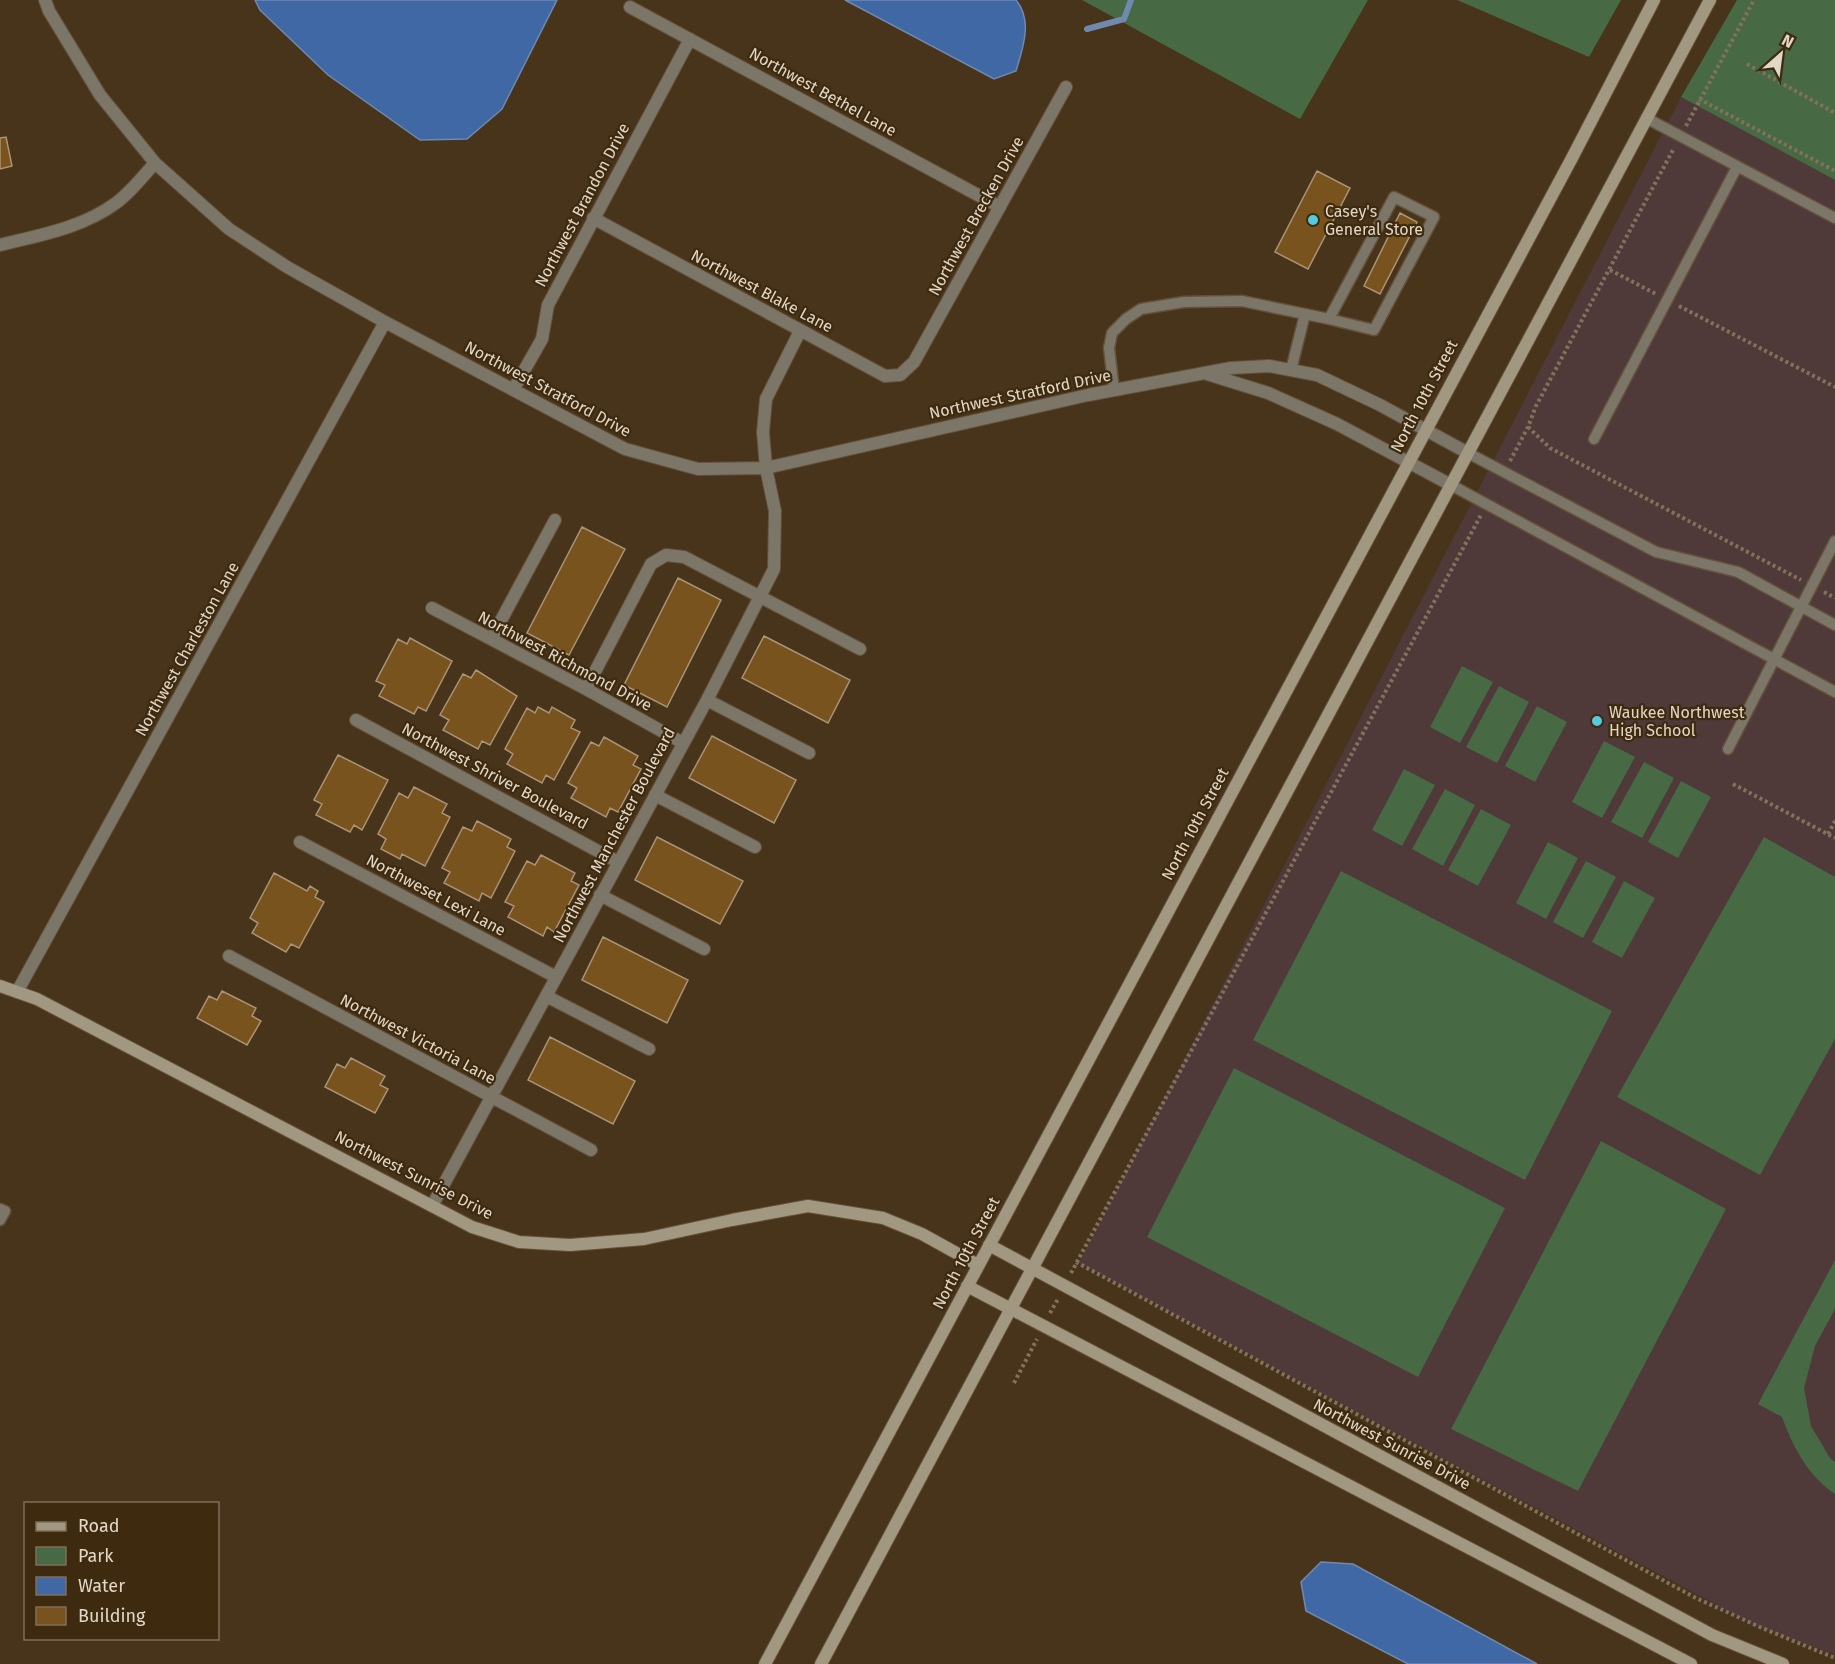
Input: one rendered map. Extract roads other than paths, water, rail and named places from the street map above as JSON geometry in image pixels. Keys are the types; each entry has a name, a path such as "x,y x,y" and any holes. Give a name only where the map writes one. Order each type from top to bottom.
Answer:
{"main road":[{"name":"North 10th Street","path":"765,1664 1407,462 1572,158 1654,0"},
{"path":"821,1664 1710,0"},
{"name":"Northwest Sunrise Drive","path":"0,986 38,999 472,1227 519,1242 570,1245 644,1239 808,1206 883,1218 922,1234 978,1265"},
{"name":"Northwest Sunrise Drive","path":"988,1245 1712,1635 1783,1664"},
{"path":"967,1286 1691,1664"}],"street":[{"name":"Northwest Stratford Drive","path":"45,0 49,11 100,95 155,163 229,229 287,267 385,322 625,449 698,469 766,468 1114,390 1231,368 1269,366 1317,375 1380,405 1468,453"},
{"name":"Northwest Bethel Lane","path":"630,7 1000,207"},
{"name":"Northwest Brandon Drive","path":"513,390 542,339 548,305 690,39"},
{"name":"Northwest Brecken Drive","path":"914,362 1066,87"},
{"path":"0,245 62,230 92,218 118,202 155,163"},
{"name":"Northwest Blake Lane","path":"593,219 885,376 900,375 914,362"},
{"name":"Northwest Charleston Lane","path":"17,992 385,322"},
{"name":"Northwest Manchester Boulevard","path":"432,1206 707,700 774,570 775,511 766,468 763,432 766,399 800,331"},
{"name":"Northwest Stratford Drive","path":"1206,373 1268,393 1337,424 1451,485"},
{"path":"491,639 555,520"},
{"path":"586,689 651,564 666,555 684,557 860,649"},
{"name":"Northwest Richmond Drive","path":"432,608 586,689 682,743"},
{"path":"707,700 809,753"},
{"name":"Northwest Shriver Boulevard","path":"356,720 618,862"},
{"path":"655,795 755,847"},
{"name":"Northweset Lexi Lane","path":"300,842 556,977"},
{"path":"600,896 704,949"},
{"name":"Northwest Victoria Lane","path":"229,956 591,1150"},
{"path":"546,996 649,1049"}],"lane":[{"path":"1646,118 1835,218"},
{"path":"1594,438 1737,167"},
{"path":"1114,390 1109,348 1112,333 1126,319 1141,309 1184,302 1242,301 1374,330 1434,217 1394,197 1329,319"},
{"path":"1291,370 1305,314"},
{"path":"1468,453 1656,552 1738,572 1835,625"},
{"path":"1451,485 1835,692"},
{"path":"1728,749 1835,541"},
{"path":"0,1209 5,1211 0,1221"}],"water":[{"path":"255,0 557,0 502,109 467,139 420,140 328,75 260,10"},
{"path":"845,0 1016,0 1024,16 1025,34 1016,71 994,79"},
{"path":"1321,1562 1353,1564 1537,1664 1408,1664 1306,1611 1301,1582"}],"waterway":[{"path":"1087,29 1124,19 1131,0"}],"place":[{"name":"Casey's General Store","path":"1313,220"},
{"name":"Waukee Northwest High School","path":"1597,721"}]}
